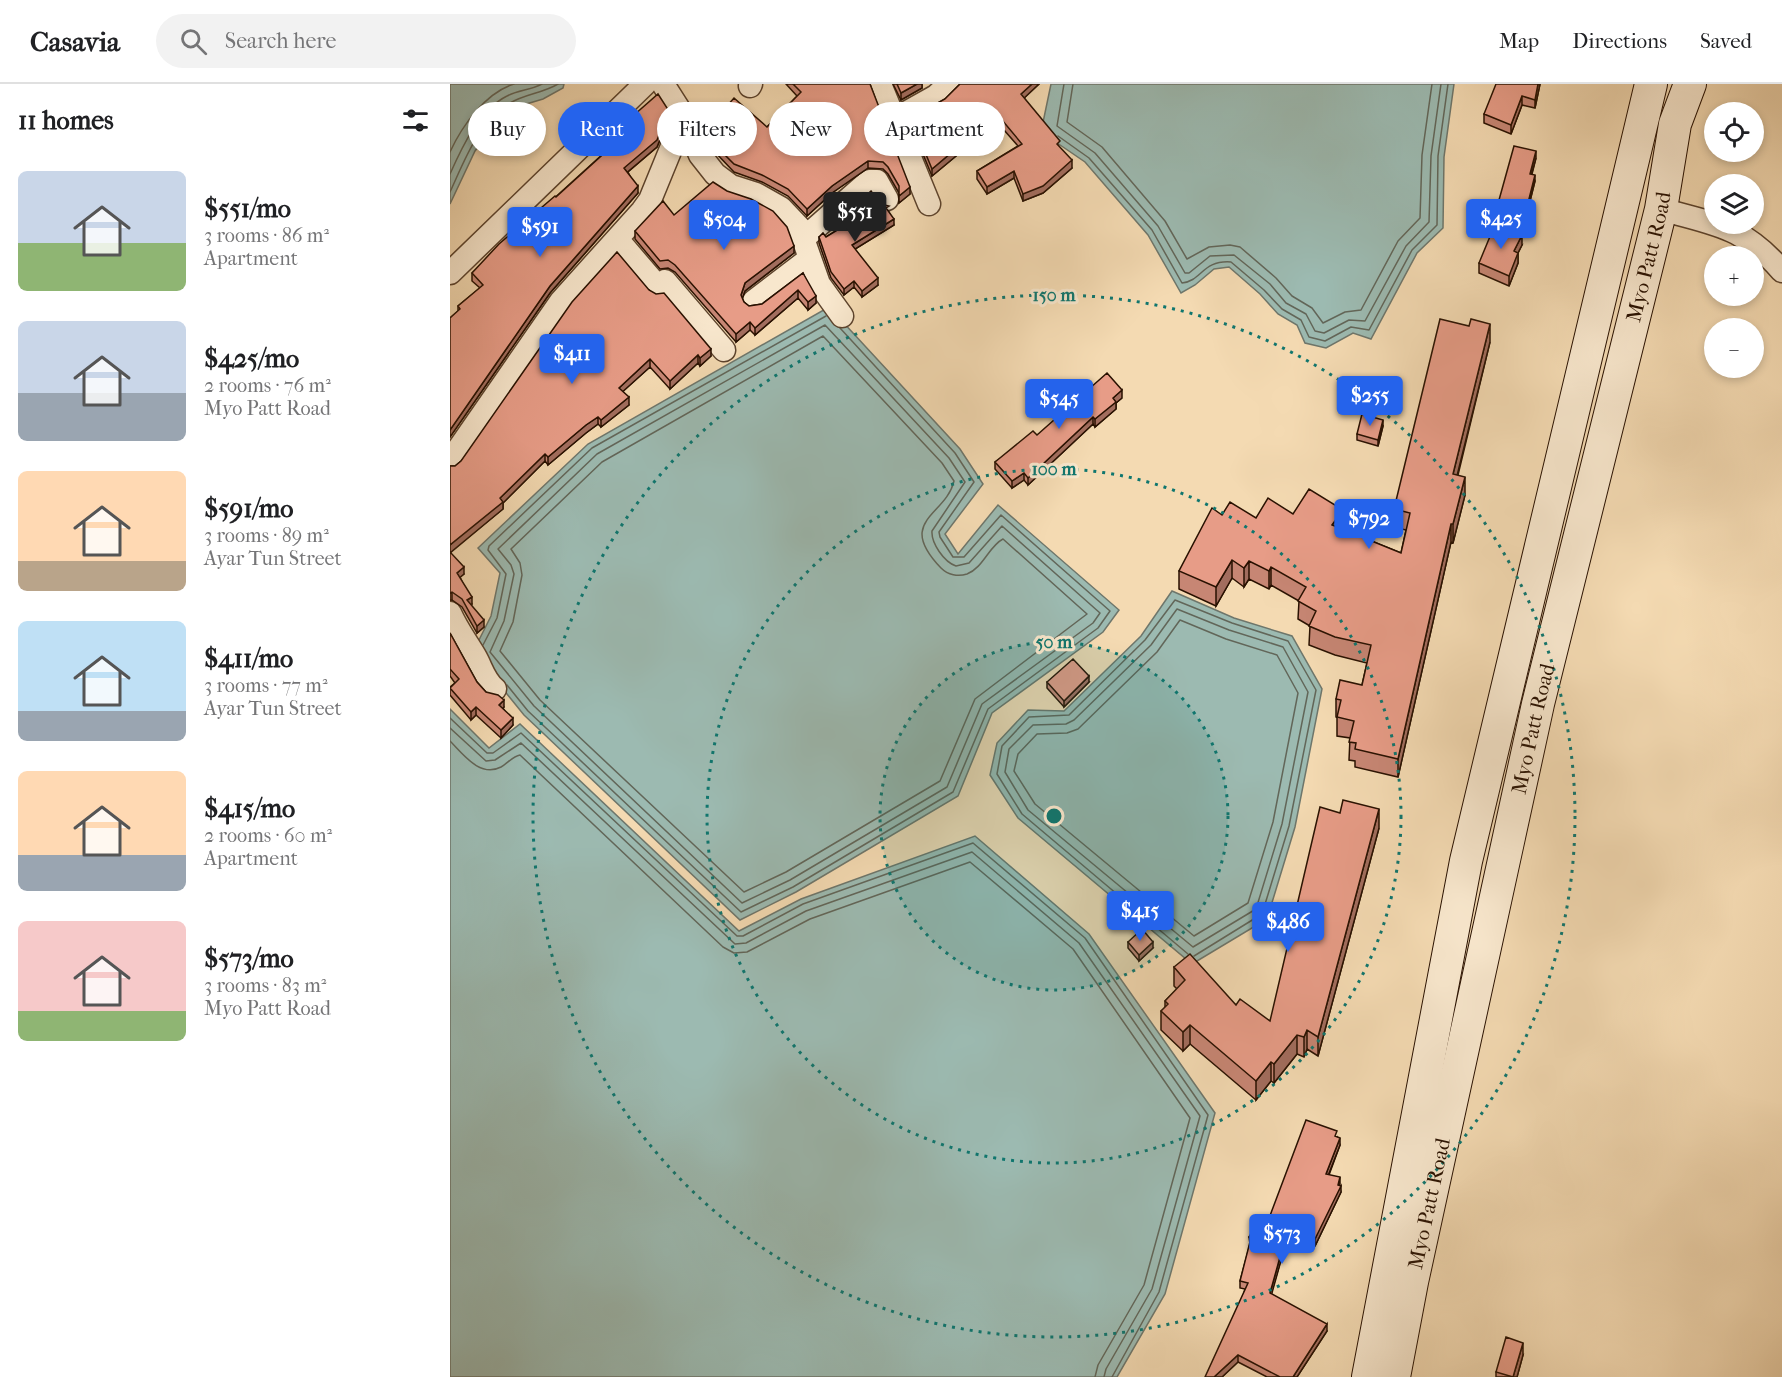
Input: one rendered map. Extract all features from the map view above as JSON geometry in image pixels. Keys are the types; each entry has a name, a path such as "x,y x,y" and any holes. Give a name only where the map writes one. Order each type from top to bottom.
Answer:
{"main road":[{"name":"Myo Patt Road","path":"1382,1375 1466,861 1651,84"},
{"name":"Myo Patt Road","path":"1382,1375 1414,1270 1538,704 1661,209 1675,124 1690,84"},
{"path":"1505,694 1538,704"}],"street":[{"path":"450,273 645,84"},
{"path":"663,84 674,102"},
{"path":"880,84 888,102"},
{"path":"925,102 949,84"},
{"path":"450,461 561,301 618,240 650,200 668,156"},
{"path":"701,156 715,174 731,186 756,194 781,208 800,227 824,295 842,316"},
{"path":"910,156 929,204"},
{"path":"754,301 869,181 877,181 887,199"},
{"path":"1661,209 1740,233 1765,251 1782,271"},
{"path":"618,240 659,288 665,281 724,350"},
{"path":"450,614 457,631 495,689"}],"water":[{"path":"450,84 564,84 563,88 533,102 468,102 468,156 473,156 450,204"},
{"path":"1051,84 1454,84 1444,157 1443,228 1417,253 1371,339 1353,333 1326,348 1305,343 1297,325 1278,314 1260,294 1229,267 1214,269 1181,293 1148,235 1085,162 1041,132"},
{"path":"829,307 960,449 983,484 945,534 958,554 998,505 1119,610 1103,632 992,713 958,796 796,892 740,920 524,715 473,652 491,616 500,573 478,548 588,444"},
{"path":"1172,591 1234,618 1292,636 1322,689 1295,827 1267,919 1192,964 1018,818 990,775 997,743 1028,710 1064,711 1141,636"},
{"path":"450,709 489,748 520,724 739,931 801,899 975,836 1089,934 1215,1113 1165,1294 1117,1377 450,1377"}],"building":[{"path":"793,84 870,84 877,102 864,102 864,156 898,156 910,187 899,196 899,186 888,167 883,162 868,161 832,186 807,209 788,189 734,164 726,156 757,156 757,118 767,127 769,125 769,156 852,156 852,102 791,102 801,92"},
{"path":"897,84 917,84 901,93"},
{"path":"960,84 1032,84 1021,94 1060,141 1057,144 1072,160 1043,186 1023,194 1014,171 987,187 977,171 1022,144 1005,124 1005,102 940,102"},
{"path":"1496,84 1538,84 1535,100 1522,96 1511,125 1484,114"},
{"path":"658,94 663,102 657,102 657,140 645,150 645,105"},
{"path":"1514,146 1536,151 1530,174 1535,175 1527,207 1499,200"},
{"path":"601,156 638,156 624,168 638,186 550,286 450,430 450,318 460,309 458,306 483,285 472,273 499,244"},
{"path":"927,156 947,156 932,169"},
{"path":"713,182 727,191 751,199 773,211 787,227 794,246 745,283 741,295 744,302 749,306 762,304 803,273 816,296 808,302 798,290 755,328 750,322 736,334 675,265 668,260 660,261 635,231 663,201 674,215"},
{"path":"871,191 880,204 889,206 886,208 894,219 852,245 878,278 862,291 854,281 844,289 831,272 819,237 823,233 826,237 857,218 850,209"},
{"path":"1496,222 1522,235 1514,251 1518,253 1509,276 1479,263"},
{"path":"617,252 649,290 656,294 664,293 711,349 700,358 698,355 670,381 650,359 619,388 629,397 601,420 598,417 586,425 548,457 545,454 500,498 503,502 450,545 450,466 455,466 461,461 572,302"},
{"path":"1440,319 1469,326 1471,319 1490,324 1453,474 1465,477 1453,524 1451,524 1398,759 1355,749 1356,743 1349,742 1354,721 1337,717 1341,700 1336,699 1340,680 1362,685 1371,645 1335,637 1309,626 1316,611 1298,601 1306,587 1271,567 1269,571 1249,561 1244,568 1232,560 1216,587 1179,571 1212,508 1222,515 1230,502 1256,518 1268,498 1293,514 1309,489 1343,510 1332,525 1401,553 1410,513 1394,509"},
{"path":"1107,373 1122,390 1113,398 1116,402 1095,419 1093,417 1028,478 1024,473 1012,481 995,462 1033,431 1037,435"},
{"path":"1362,414 1383,420 1378,440 1357,434"},
{"path":"450,552 464,567 457,573 472,597 467,600 484,620 477,626 462,599 450,593"},
{"path":"450,633 477,682 486,692 498,695 504,700 499,705 513,718 501,730 476,707 471,712 450,688 459,679 450,669"},
{"path":"1073,659 1089,676 1064,701 1047,682"},
{"path":"1343,800 1379,809 1318,1037 1307,1030 1304,1037 1297,1035 1274,1064 1271,1062 1256,1081 1190,1025 1183,1032 1161,1011 1168,1004 1165,1001 1185,980 1174,967 1190,954 1236,1005 1240,999 1270,1021 1320,807 1340,813"},
{"path":"1142,929 1153,942 1139,955 1128,942"},
{"path":"1306,1120 1337,1131 1335,1136 1340,1138 1326,1174 1340,1177 1338,1185 1341,1186 1315,1239 1287,1232 1270,1293 1327,1324 1293,1377 1280,1377 1238,1355 1214,1377 1205,1377 1248,1283 1240,1281 1251,1238 1249,1237 1259,1219 1268,1221"},
{"path":"1506,1337 1523,1343 1513,1377 1496,1372"}]}
